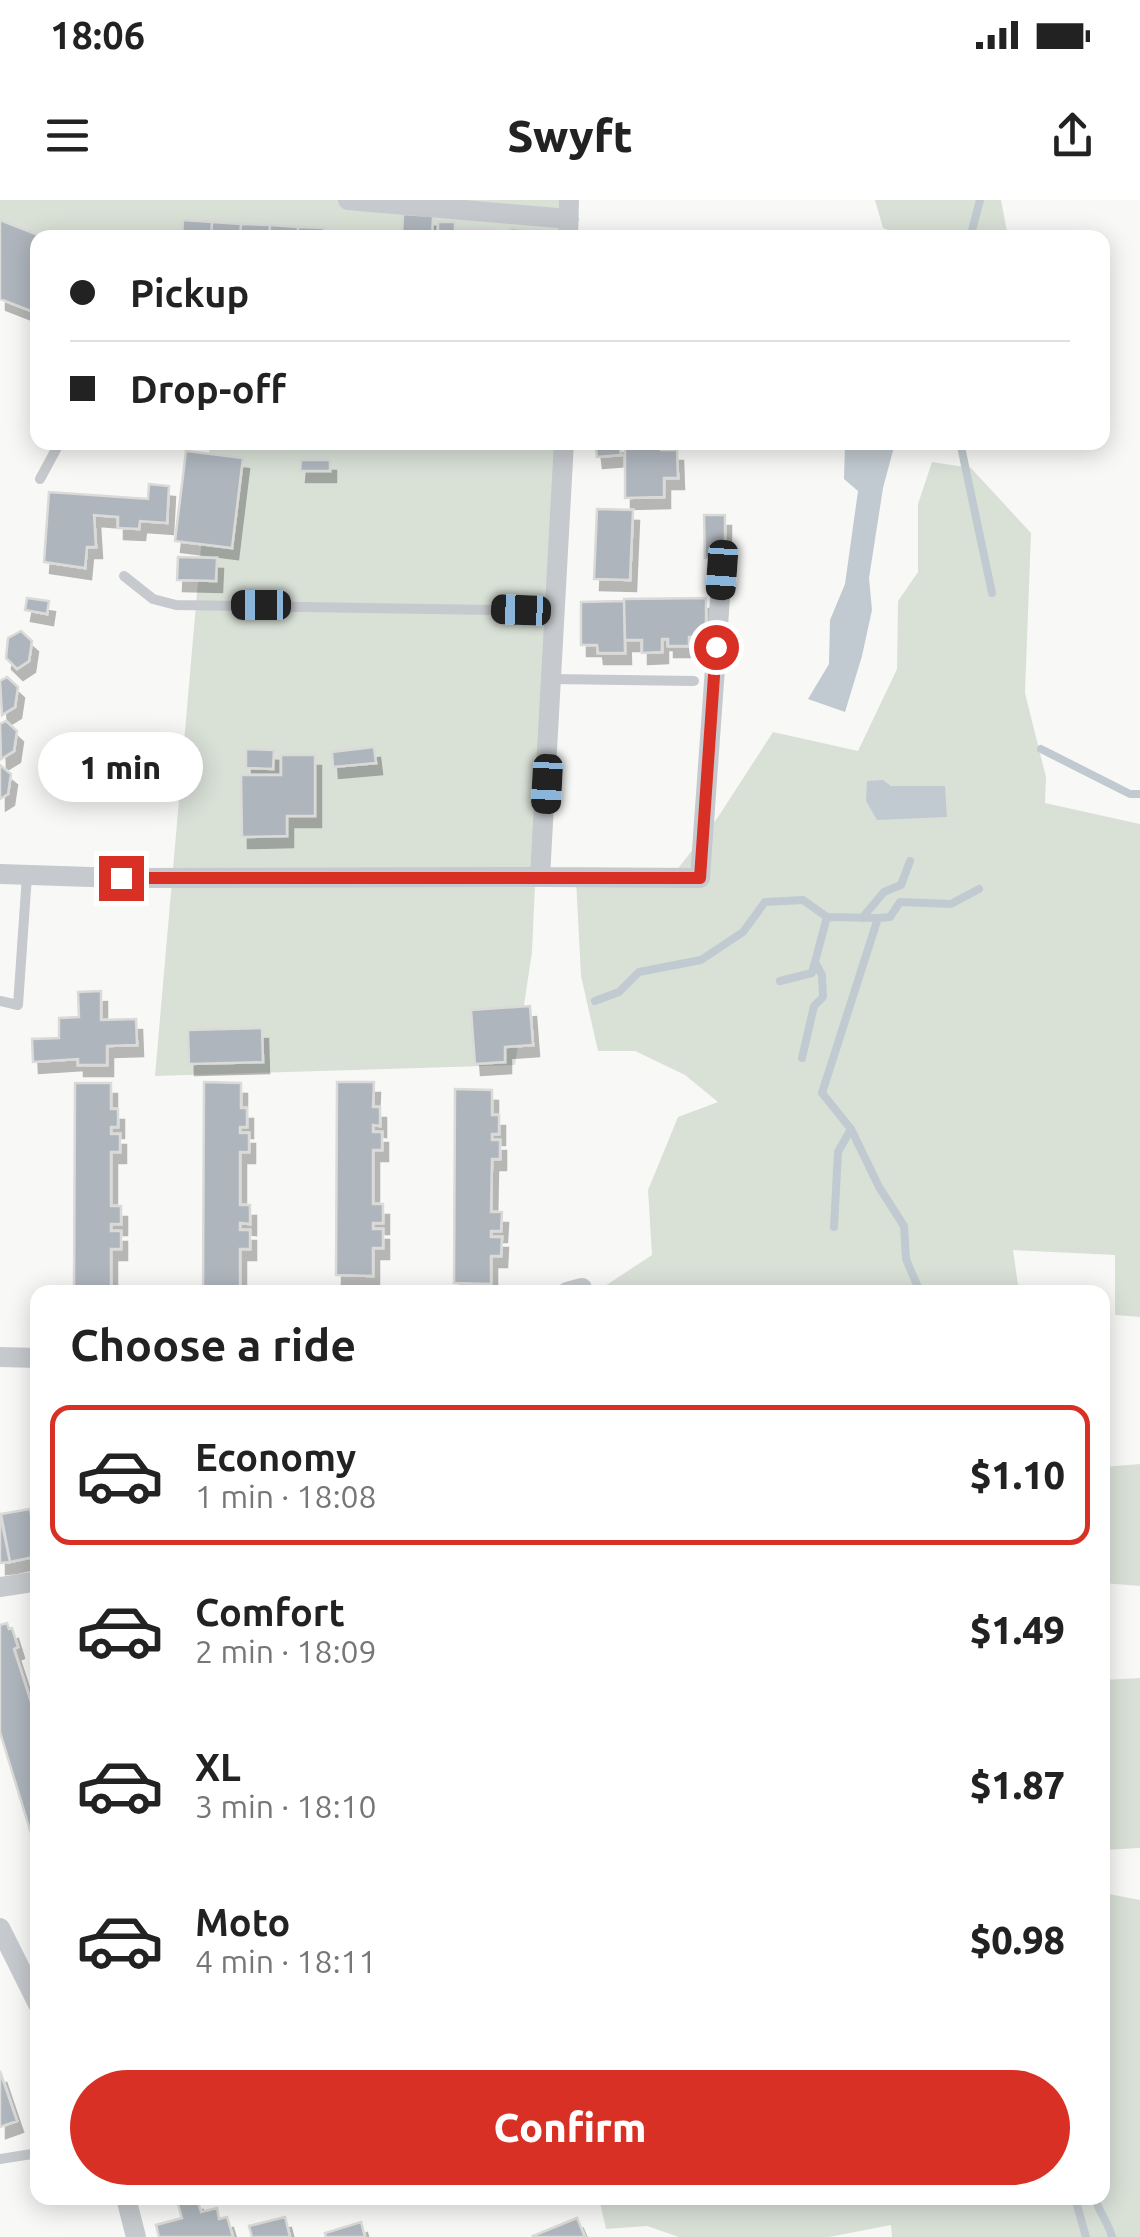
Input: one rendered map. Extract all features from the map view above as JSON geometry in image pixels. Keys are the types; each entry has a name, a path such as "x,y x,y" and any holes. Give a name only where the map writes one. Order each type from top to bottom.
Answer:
{"street":[{"path":"348,200 569,219"},
{"path":"540,877 564,450"},
{"path":"0,874 700,878 722,570"},
{"path":"0,1357 30,1358"},
{"path":"0,1587 30,1582"},
{"path":"0,1928 30,1988"},
{"path":"128,2205 136,2237"}],"lane":[{"path":"40,479 56,450"},
{"path":"124,576 153,599 176,606 556,611"},
{"path":"552,679 694,682"},
{"path":"0,1002 18,1005 27,876"},
{"path":"0,2158 30,2153"}],"shaded area":[{"path":"0,200 566,200 564,230 30,230 30,286 0,277"},
{"path":"875,200 1001,200 1007,230 888,230 883,228"},
{"path":"209,450 555,450 532,952 515,1065 155,1076"},
{"path":"845,450 893,450 869,578 872,610 845,712 808,699 829,664 830,620 845,584 858,491 844,479"},
{"path":"932,462 971,468 1031,533 1025,693 1046,777 1045,803 1140,824 1140,1317 1115,1315 1115,1255 1013,1250 1018,1285 607,1285 652,1255 648,1190 678,1117 718,1102 685,1075 635,1051 598,1051 581,976 576,880 676,871 718,817 773,732 858,751 897,669 898,601 918,572 918,504"},
{"path":"883,780 891,786 945,786 947,817 877,820 866,801 867,781"},
{"path":"1140,1464 1140,1586 1110,1584 1110,1466"},
{"path":"1140,1678 1140,1848 1110,1850 1110,1680"},
{"path":"1110,1894 1140,1900 1140,2237 892,2237 891,2225 829,2237 679,2237 647,2226 606,2229 601,2205 1110,2205"}],"building":[{"path":"403,214 433,216 432,230 402,230"},
{"path":"0,220 30,232 30,311 0,299"},
{"path":"183,220 212,222 212,230 182,230"},
{"path":"212,222 241,224 241,230 212,230"},
{"path":"438,222 455,222 455,229 494,229 494,230 438,230"},
{"path":"241,224 270,225 270,230 241,230"},
{"path":"270,225 298,227 298,230 270,230"},
{"path":"298,227 324,228 324,230 298,230"},
{"path":"596,450 620,450 621,455 597,457"},
{"path":"625,450 677,450 678,478 664,478 664,497 625,498"},
{"path":"186,451 243,458 232,548 175,541"},
{"path":"301,460 330,460 330,471 300,471"},
{"path":"149,484 169,486 167,523 140,521 139,529 118,528 118,517 94,515 96,547 87,547 85,568 44,562 49,492 148,499"},
{"path":"597,509 633,510 630,580 594,579"},
{"path":"704,515 725,515 725,557 705,558"},
{"path":"178,557 217,558 216,581 177,580"},
{"path":"27,598 49,601 47,614 25,610"},
{"path":"706,598 706,637 689,637 689,646 668,646 668,639 662,639 662,652 642,653 642,640 625,640 624,599"},
{"path":"624,601 625,653 598,653 597,645 581,645 581,602"},
{"path":"21,631 32,641 29,661 17,669 6,658 8,638"},
{"path":"7,677 18,687 15,707 2,715 0,681"},
{"path":"6,721 17,731 14,751 1,759 0,724"},
{"path":"374,747 376,763 333,767 332,752"},
{"path":"246,749 274,750 273,769 246,768"},
{"path":"281,755 315,755 315,816 287,816 287,836 242,837 241,775 281,775"},
{"path":"0,765 11,774 8,794 0,799"},
{"path":"101,991 101,1020 136,1019 137,1045 107,1046 107,1065 78,1065 78,1059 33,1062 32,1039 59,1038 59,1018 79,1017 78,992"},
{"path":"530,1006 533,1045 505,1047 505,1062 475,1064 471,1010"},
{"path":"262,1028 263,1062 189,1064 188,1030"},
{"path":"204,1082 241,1083 241,1108 247,1108 247,1127 240,1127 240,1133 249,1133 249,1152 240,1152 240,1205 250,1205 250,1224 240,1223 240,1230 250,1230 250,1249 240,1249 240,1285 203,1285"},
{"path":"337,1082 374,1082 373,1107 380,1107 380,1126 373,1125 373,1132 382,1132 382,1150 373,1150 373,1204 383,1204 383,1223 373,1223 373,1229 383,1229 383,1248 373,1248 373,1276 336,1275"},
{"path":"75,1083 111,1083 111,1109 118,1109 118,1127 111,1127 111,1134 120,1134 120,1152 111,1152 111,1206 121,1206 121,1224 111,1224 111,1231 121,1231 121,1249 111,1249 111,1285 74,1285"},
{"path":"455,1089 492,1090 492,1115 499,1115 499,1134 492,1134 492,1140 500,1140 500,1159 492,1159 491,1212 502,1212 501,1231 491,1231 491,1237 502,1237 501,1256 491,1256 491,1284 454,1283"},
{"path":"30,1509 30,1558 10,1562 1,1514"},
{"path":"0,1514 10,1562 0,1563"},
{"path":"7,1623 12,1628 18,1647 14,1649 30,1699 30,1830 0,1732 0,1625"},
{"path":"0,2071 17,2121 0,2127"},
{"path":"178,2205 199,2205 201,2212 217,2208 219,2219 227,2217 233,2237 159,2237 156,2225 182,2218"},
{"path":"285,2217 290,2237 252,2237 249,2226"},
{"path":"577,2218 585,2237 533,2236"},
{"path":"361,2222 365,2237 326,2237 325,2233"}],"waterway":[{"path":"972,230 980,200"},
{"path":"962,450 992,593"},
{"path":"1041,749 1130,794 1140,794"},
{"path":"862,918 884,892 901,885 910,861"},
{"path":"917,1285 906,1259 904,1226 879,1187 851,1129 822,1093 878,918 890,917 900,902 951,904 979,889"},
{"path":"595,1001 619,992 639,972 701,960 743,932 765,902 803,900 827,917"},
{"path":"780,981 812,973 827,917 878,918"},
{"path":"802,1058 814,1006 823,997 822,975 816,964"},
{"path":"834,1227 838,1152 851,1129"},
{"path":"1077,2205 1086,2237"},
{"path":"1098,2205 1112,2237"}],"route":[{"path":"121,878 700,878 716,647"}]}
